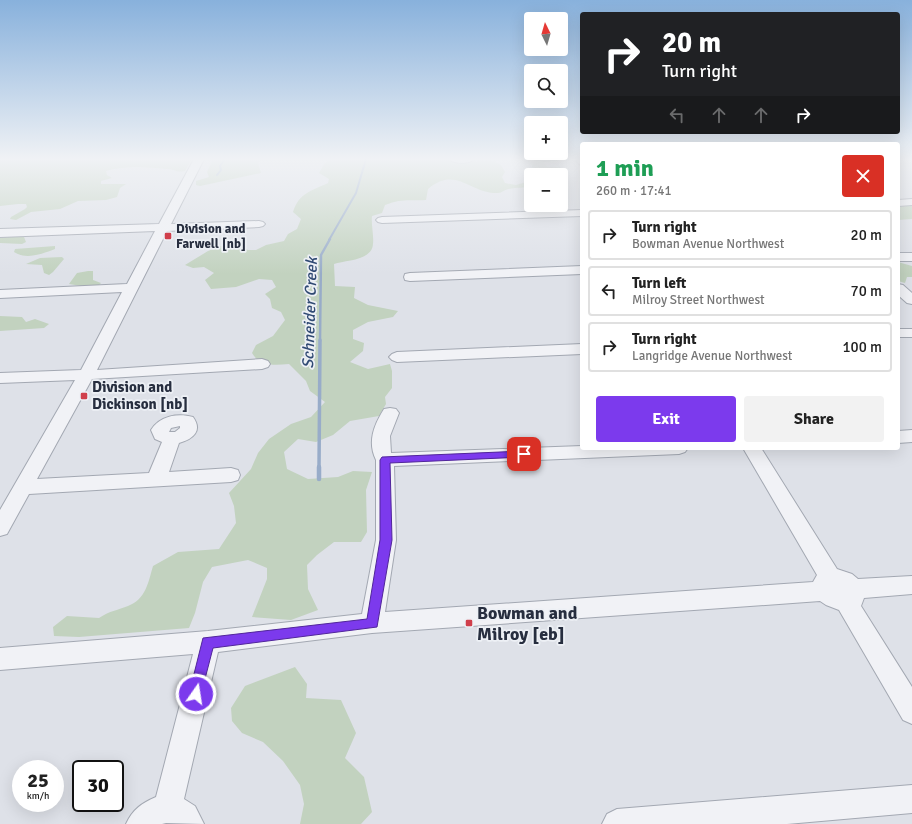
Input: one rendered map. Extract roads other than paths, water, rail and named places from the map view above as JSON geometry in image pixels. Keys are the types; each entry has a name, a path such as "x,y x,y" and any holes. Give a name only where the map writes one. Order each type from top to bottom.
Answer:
{"street":[{"path":"0,528 86,375 179,197"},
{"path":"900,202 912,202"},
{"path":"382,220 580,213"},
{"path":"0,233 259,224"},
{"path":"900,257 912,257"},
{"path":"410,278 580,270"},
{"path":"0,294 132,288"},
{"path":"900,290 912,300"},
{"path":"900,333 912,333"},
{"path":"397,357 580,349"},
{"path":"0,378 86,375 262,364"},
{"path":"372,623 386,540 385,460 380,452 380,438 383,426 390,413"},
{"path":"900,436 912,436"},
{"path":"156,480 172,438"},
{"path":"385,460 630,450"},
{"path":"753,450 912,711"},
{"path":"22,487 231,475"},
{"path":"0,659 208,642 372,623 912,585"},
{"path":"141,824 154,812 179,816 208,642"},
{"path":"617,824 912,799"}],"waterway":[{"name":"Schneider Creek","path":"329,240 353,197"},
{"name":"Schneider Creek","path":"320,341 321,255 330,239"},
{"name":"Schneider Creek","path":"319,468 320,340"},
{"name":"Schneider Creek","path":"319,468 319,479"}],"place":[{"name":"Division and Farwell [nb]","path":"168,236"},
{"name":"Division and Dickinson [nb]","path":"84,396"},
{"name":"Bowman and Milroy [eb]","path":"469,623"}]}
